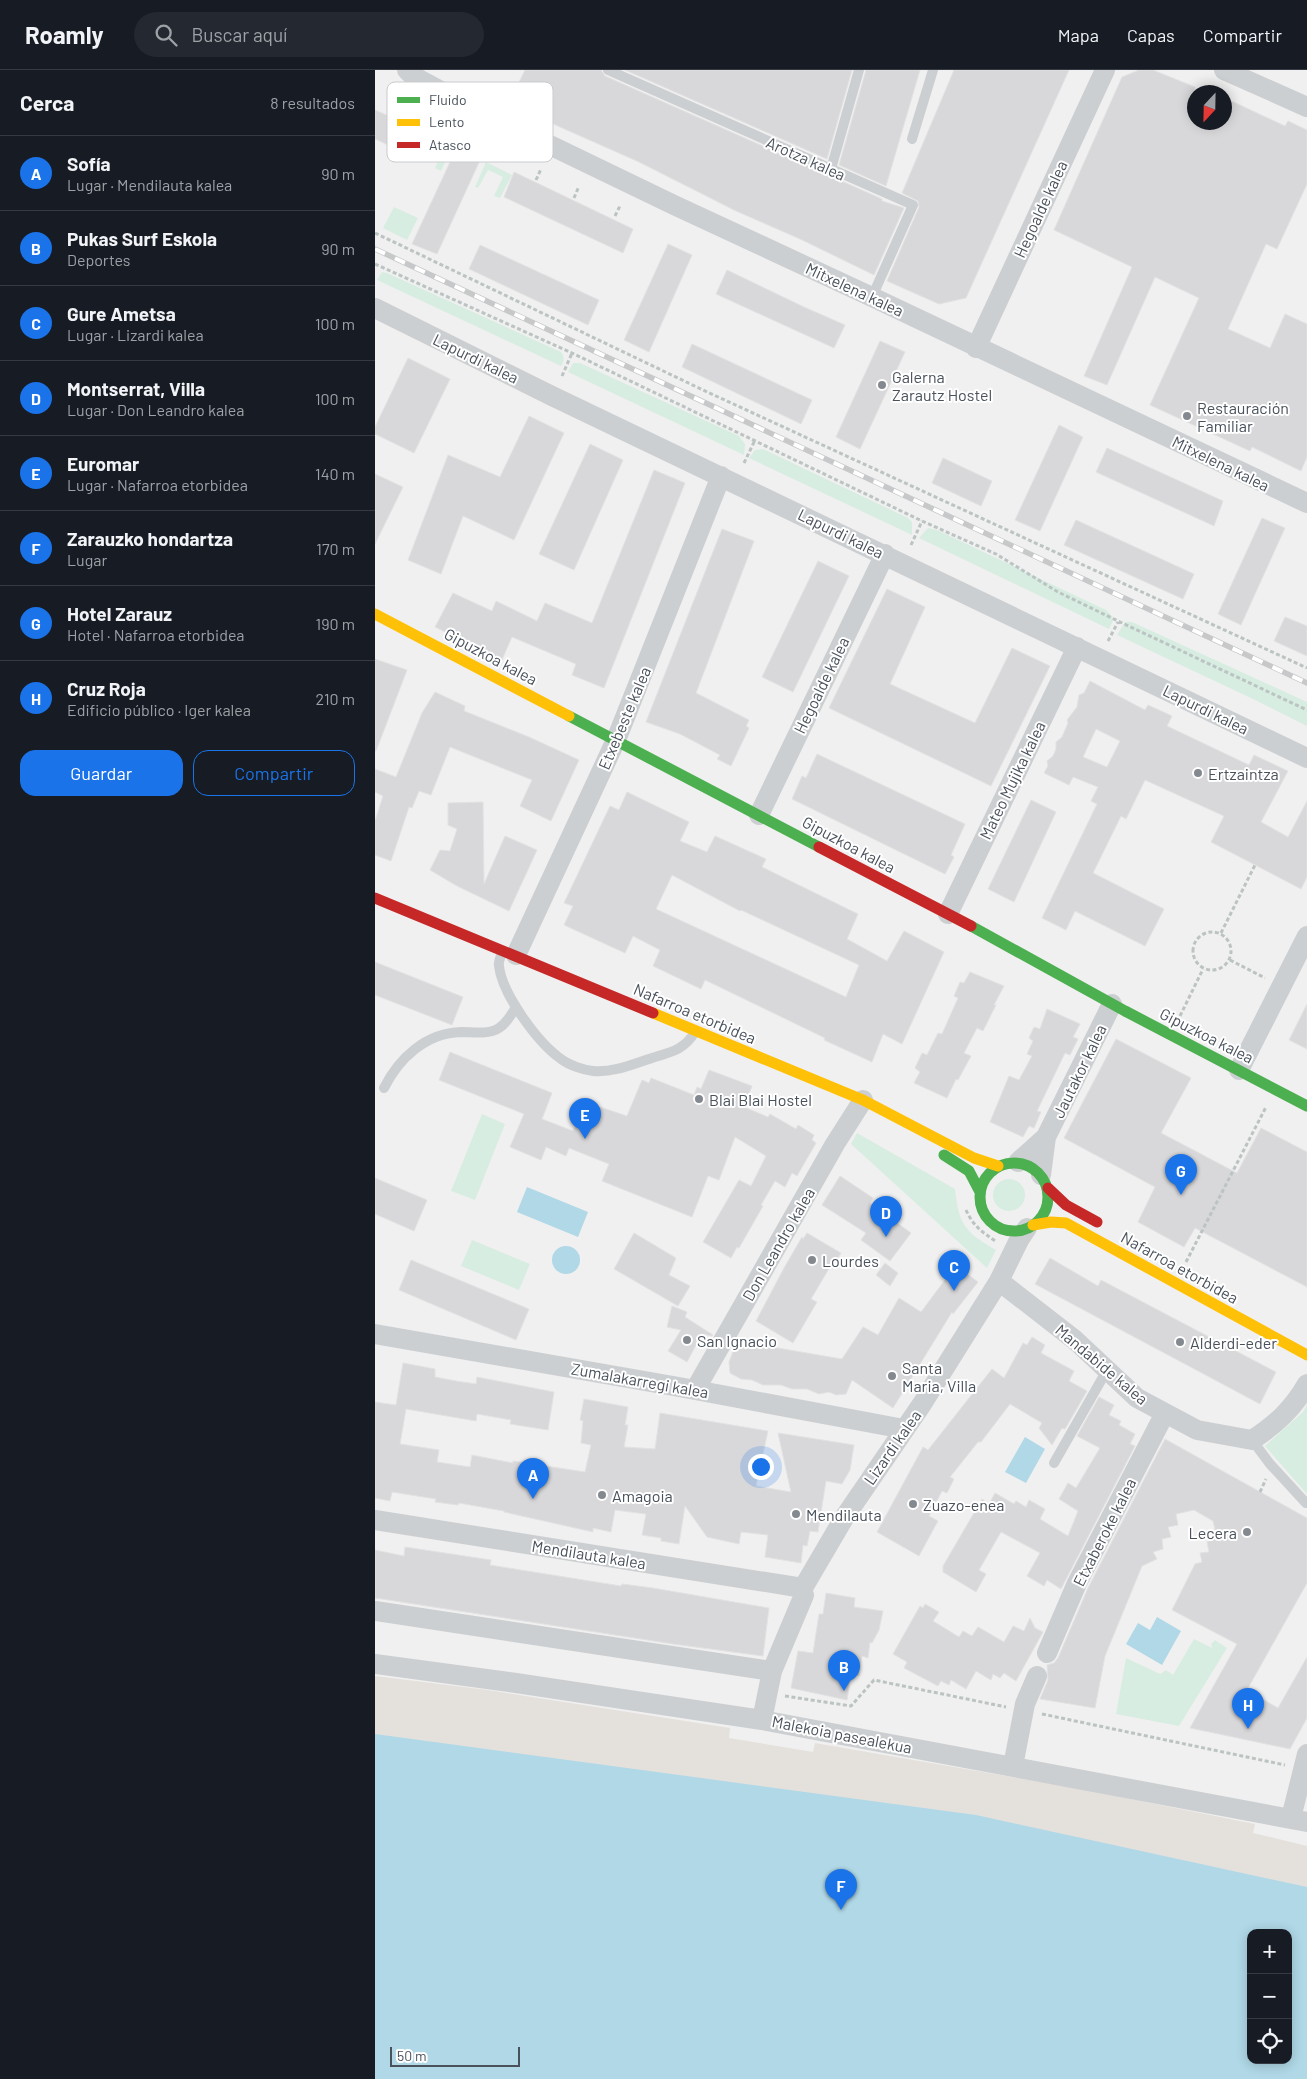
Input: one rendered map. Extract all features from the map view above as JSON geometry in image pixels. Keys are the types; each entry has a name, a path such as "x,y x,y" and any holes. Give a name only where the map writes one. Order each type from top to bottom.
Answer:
{"main road":[{"name":"Gipuzkoa kalea","path":"375,614 948,914 1112,1004 1307,1106"},
{"name":"Nafarroa etorbidea","path":"375,898 504,960 696,1031 857,1110 973,1158 998,1166"},
{"name":"Nafarroa etorbidea","path":"671,1036 692,1045"},
{"path":"935,1151 969,1171 980,1192 981,1204 985,1215 993,1224 1015,1231 1030,1227 1043,1216 1048,1204 1044,1182 1031,1167 1018,1162 998,1166 986,1177 980,1192"},
{"name":"Nafarroa etorbidea","path":"1044,1182 1066,1205 1108,1228"},
{"name":"Nafarroa etorbidea","path":"1030,1227 1051,1222 1066,1223 1307,1355"}],"street":[{"name":"Mitxelena kalea","path":"407,70 424,82"},
{"name":"Hegoalde kalea","path":"976,348 1105,70"},
{"path":"1224,70 1307,107"},
{"name":"Mitxelena kalea","path":"553,147 673,206 872,297 976,348 1032,372 1307,504"},
{"name":"Lapurdi kalea","path":"375,308 1307,758"},
{"name":"Etxebeste kalea","path":"504,960 616,740 721,476"},
{"name":"Hegoalde kalea","path":"759,815 885,554"},
{"name":"Mateo Mujika kalea","path":"948,914 1077,647"},
{"path":"1239,1070 1307,936"},
{"name":"Jautakor kalea","path":"1018,1162 1046,1137 1112,1004"},
{"name":"Don Leandro kalea","path":"695,1390 835,1144 857,1110"},
{"name":"Jautakor kalea","path":"1044,1182 1046,1137"},
{"name":"Lizardi kalea","path":"762,1720 772,1671 803,1592 844,1518 922,1404 999,1281 1019,1240 1030,1227"},
{"name":"Mandabide kalea","path":"999,1281 1075,1340 1137,1398 1197,1430 1252,1440"},
{"name":"Zumalakarregi kalea","path":"375,1334 904,1429"},
{"path":"1252,1440 1276,1424 1298,1401 1307,1384"},
{"name":"Etxaberoke kalea","path":"1047,1653 1077,1584 1165,1413"},
{"name":"Mendilauta kalea","path":"375,1520 803,1592"},
{"path":"375,1611 772,1671"},
{"name":"Malekoia pasealekua","path":"375,1664 762,1720 1299,1820"},
{"path":"1013,1766 1025,1704 1037,1676"},
{"path":"1299,1820 1307,1754"}],"lane":[{"name":"Arotza kalea","path":"609,70 913,206 872,297"},
{"path":"831,169 859,70"},
{"path":"912,139 933,70"},
{"path":"504,960 503,982 516,1007 535,1034 561,1059 572,1065 591,1071 607,1072 619,1069 692,1045 696,1031"},
{"path":"384,1088 398,1066 422,1044 441,1035 453,1032 489,1032 499,1028 508,1020 516,1007"},
{"path":"1054,1463 1107,1370"},
{"path":"1252,1440 1269,1464 1306,1503"}],"path":[{"path":"536,180 541,169"},
{"path":"574,198 579,186"},
{"path":"615,216 620,206"},
{"path":"375,233 703,390 1307,668"},
{"path":"375,264 572,353 922,521 995,554 1059,592 1307,710"},
{"path":"561,376 572,353"},
{"path":"744,463 755,440"},
{"path":"911,545 922,521"},
{"path":"1108,641 1118,621"},
{"path":"1221,933 1255,865"},
{"path":"1205,932 1221,933 1231,944 1230,960 1219,970 1203,969 1193,958 1193,942 1205,932"},
{"path":"1230,960 1272,981"},
{"path":"1177,1022 1203,969"},
{"path":"1186,1262 1268,1104"}],"green space":[{"path":"438,162 445,162 441,171 435,168"},
{"path":"486,162 512,175 500,198 494,196 503,177 488,170 478,188 475,187"},
{"path":"394,207 418,218 407,240 383,228"},
{"path":"382,272 561,352 564,358 561,366 377,280"},
{"path":"573,363 580,363 739,436 745,444 744,455 568,372"},
{"path":"763,449 908,518 912,522 912,535 749,458 755,450"},
{"path":"928,528 937,530 1106,610 1112,616 1113,621 1109,629 919,538"},
{"path":"1125,622 1132,622 1307,702 1307,726 1117,635"},
{"path":"482,1114 505,1124 475,1200 451,1191"},
{"path":"857,1133 955,1189 959,1211 965,1226 977,1238 996,1250 987,1268 851,1144"},
{"path":"1009,1179 1015,1180 1020,1184 1024,1189 1024,1201 1020,1206 1015,1210 1009,1211 1003,1210 998,1206 994,1201 993,1195 994,1189 998,1184 1003,1180"},
{"path":"472,1240 530,1264 519,1290 461,1266"},
{"path":"1307,1404 1307,1494 1265,1446 1303,1412"},
{"path":"1194,1639 1212,1648 1211,1644 1215,1640 1227,1648 1179,1726 1116,1714 1126,1658 1160,1674 1166,1670 1173,1675"}],"sand":[{"path":"375,1676 488,1690 730,1728 729,1738 813,1752 815,1743 1081,1789 1255,1824 1253,1833 1307,1846 1307,2079 375,2079"}],"water":[{"path":"527,1187 588,1212 578,1237 517,1212"},
{"path":"566,1246 576,1250 580,1260 576,1270 566,1274 556,1270 552,1260 556,1250"},
{"path":"1025,1437 1045,1449 1026,1483 1005,1472"},
{"path":"1157,1617 1181,1631 1162,1665 1126,1644 1138,1623 1150,1630"},
{"path":"375,1734 976,1815 1307,1887 1307,2079 375,2079"}],"building":[{"path":"525,70 601,70 605,76 882,199 882,201 904,208 874,275 800,239 736,211 639,162 553,124 553,82 519,82"},
{"path":"625,70 852,70 827,159"},
{"path":"866,70 920,70 886,186 839,165"},
{"path":"954,70 1069,70 966,298 939,304 887,281 919,207 918,201 902,193"},
{"path":"1139,70 1153,70 1190,85 1187,85 1187,130 1232,130 1232,101 1285,126 1288,121 1307,130 1307,184 1277,249 1266,244 1228,329 1270,348 1285,314 1307,324 1307,457 1301,471 1252,447 1250,451 1150,405 1199,298 1155,277 1107,385 1084,376 1132,267 1054,230 1122,77"},
{"path":"375,110 387,115 387,144 375,139"},
{"path":"450,162 479,162 437,254 412,244"},
{"path":"514,172 633,229 623,253 504,197"},
{"path":"668,244 692,255 649,352 624,340"},
{"path":"480,245 599,300 588,325 469,269"},
{"path":"727,270 845,325 834,348 716,294"},
{"path":"880,341 905,352 860,449 836,437"},
{"path":"692,344 812,400 801,424 682,367"},
{"path":"408,358 450,379 414,453 375,434 375,427"},
{"path":"529,416 564,433 514,540 463,516 441,574 408,560 448,455 500,477"},
{"path":"1059,425 1083,437 1040,531 1015,520"},
{"path":"590,444 623,460 574,570 539,554"},
{"path":"1107,448 1223,501 1214,526 1096,472"},
{"path":"943,458 992,481 981,506 932,483"},
{"path":"654,470 685,483 604,688 572,675 576,664 512,637 501,662 475,649 476,647 435,627 453,593 492,611 496,601 537,621 545,603 592,623"},
{"path":"375,474 403,487 375,544"},
{"path":"1262,518 1285,528 1241,625 1218,614"},
{"path":"1076,520 1194,574 1183,599 1064,545"},
{"path":"722,529 754,541 696,693 749,720 746,726 749,728 731,766 717,759 720,755 680,734 646,722"},
{"path":"818,561 849,576 793,692 762,677"},
{"path":"887,589 925,607 890,684 975,723 1012,648 1050,666 991,786 829,708"},
{"path":"1285,617 1307,626 1307,656 1274,641"},
{"path":"375,659 407,670 376,751 375,751"},
{"path":"1090,681 1145,710 1148,705 1172,716 1167,726 1249,765 1254,755 1288,771 1261,822 1288,837 1307,801 1307,877 1301,889 1211,842 1224,816 1145,780 1126,819 1121,816 1093,873 1164,909 1145,946 1075,911 1066,930 1042,918 1097,804 1091,801 1098,787 1073,777 1069,785 1044,773 1048,766 1047,761 1053,756 1056,749 1056,742 1062,737 1068,723 1067,720 1077,707 1079,695 1084,693","holes":["1096,729 1120,741 1107,767 1083,757"]},
{"path":"435,692 465,706 464,711 529,737 579,760 551,821 520,806 532,780 450,747 431,795 419,791 412,808 409,807 391,861 375,855 375,821 383,796 375,792 375,769 396,777 422,713"},
{"path":"817,754 965,824 951,855 954,857 945,874 792,799 802,776 806,778"},
{"path":"627,792 689,822 680,841 707,852 715,836 766,859 762,867 858,914 847,939 887,961 904,931 944,952 902,1044 883,1034 872,1062 705,980 701,989 653,966 660,950 633,936 625,953 564,925 573,906 564,903 610,806 619,810","holes":["672,875 740,911 859,965 846,997 656,909"]},
{"path":"1031,800 1056,812 1014,902 988,889"},
{"path":"483,802 484,884 505,836 537,850 509,911 457,886 430,870 440,850 450,851 457,829 448,825 448,803"},
{"path":"375,962 463,997 452,1025 375,995"},
{"path":"970,972 1004,986 983,1031 977,1028 964,1053 971,1056 958,1080 956,1079 947,1098 914,1083 920,1072 915,1068 922,1053 927,1055 938,1033 942,1034 958,998 954,996 960,982 964,983"},
{"path":"1307,1004 1307,1049 1289,1040"},
{"path":"1047,1009 1080,1024 1073,1037 1078,1039 1070,1055 1065,1053 1037,1111 1041,1112 1034,1128 1029,1126 1023,1137 990,1122 1009,1076 1019,1080 1032,1056 1027,1054 1033,1041 1029,1038 1034,1027 1040,1029"},
{"path":"1116,1039 1191,1078 1161,1133 1237,1173 1261,1128 1307,1152 1307,1287 1195,1228 1184,1247 1138,1222 1155,1187 1064,1138"},
{"path":"450,1052 552,1093 542,1119 573,1131 583,1104 587,1106 588,1103 627,1116 642,1080 649,1083 651,1078 694,1095 697,1087 701,1089 709,1070 752,1086 744,1107 768,1117 770,1114 796,1129 798,1125 814,1135 812,1140 816,1143 797,1176 792,1173 785,1187 775,1181 739,1248 737,1247 731,1258 703,1242 739,1180 751,1186 766,1156 735,1137 719,1180 708,1176 692,1217 602,1181 609,1164 569,1148 566,1156 546,1147 541,1160 510,1147 524,1114 439,1080"},
{"path":"840,1176 873,1198 870,1203 911,1233 890,1261 861,1240 866,1233 822,1205"},
{"path":"375,1178 427,1200 414,1231 375,1214"},
{"path":"634,1233 676,1258 669,1275 690,1286 678,1306 614,1269"},
{"path":"807,1233 841,1253 832,1269 830,1267 811,1299 817,1302 793,1343 756,1321 784,1268 802,1237 803,1239"},
{"name":"Alderdi-eder","path":"1050,1258 1098,1286 1101,1280 1276,1372 1260,1404 1035,1284"},
{"path":"411,1260 529,1309 516,1340 399,1290"},
{"path":"885,1263 898,1273 890,1286 876,1275"},
{"path":"956,1265 978,1282 953,1314 952,1312 893,1408 852,1380 846,1394 836,1395 829,1392 819,1394 807,1389 792,1389 781,1385 763,1385 752,1380 741,1379 730,1373 729,1362 737,1341 842,1359 863,1327 878,1335 899,1298 921,1312"},
{"name":"San Ignacio","path":"672,1306 687,1312 685,1317 713,1335 702,1334 687,1362 668,1351 681,1330 667,1327"},
{"path":"1032,1337 1045,1345 1041,1353 1074,1371 1069,1381 1087,1391 1065,1429 1062,1428 1052,1445 1039,1428 1042,1423 1010,1404 981,1442 978,1442 950,1477 954,1479 947,1493 942,1491 929,1516 938,1521 919,1556 877,1532 923,1447 928,1450 992,1369 1004,1378 1023,1343 1027,1345"},
{"path":"403,1363 435,1369 435,1377 476,1384 477,1377 554,1392 548,1430 510,1424 511,1420 477,1414 476,1421 406,1409 400,1444 439,1450 437,1462 470,1467 472,1455 513,1463 513,1461 585,1472 591,1445 581,1443 583,1421 580,1420 584,1399 628,1407 625,1425 628,1425 624,1447 655,1449 660,1413 768,1431 756,1486 791,1492 778,1433 854,1445 850,1470 842,1484 826,1481 818,1532 810,1531 807,1546 803,1545 801,1563 765,1557 768,1535 741,1532 739,1544 707,1537 685,1506 679,1544 661,1541 661,1538 642,1535 646,1514 615,1510 611,1532 593,1528 593,1532 504,1511 459,1503 458,1505 435,1502 436,1499 392,1492 390,1501 375,1498 375,1402 396,1405"},
{"path":"1099,1397 1114,1405 1109,1415 1121,1421 1119,1425 1135,1434 1130,1444 1135,1446 1061,1589 1047,1580 1044,1586 1027,1576 1040,1553 1001,1532 979,1570 986,1574 976,1592 943,1572 943,1566 982,1499 989,1504 995,1493 1014,1504 1016,1501 1026,1507 1029,1500 1045,1509 1040,1519 1068,1536 1078,1511 1059,1499 1068,1483 1076,1488 1100,1448 1077,1436"},
{"path":"1165,1439 1307,1518 1307,1583 1247,1690 1278,1708 1307,1657 1307,1718 1290,1749 1190,1728 1237,1644 1172,1610 1195,1564 1202,1562 1200,1553 1209,1552 1207,1542 1217,1538 1213,1521 1194,1510 1176,1514 1178,1525 1168,1527 1171,1537 1162,1539 1163,1549 1153,1552 1157,1559 1142,1566 1105,1656 1095,1708 1040,1699 1048,1680 1047,1665 1054,1663 1058,1658 1088,1588"},
{"path":"405,1547 491,1560 490,1565 621,1586 622,1584 653,1588 769,1608 763,1656 375,1598 375,1550 404,1556"},
{"path":"826,1593 855,1598 854,1607 883,1611 879,1630 872,1643 870,1642 868,1658 862,1656 859,1676 851,1674 847,1700 791,1688 798,1651 813,1653 819,1614 823,1614"},
{"path":"925,1604 939,1612 933,1621 959,1637 963,1631 972,1636 978,1627 1004,1642 1013,1626 1024,1631 1030,1618 1035,1628 1043,1632 1016,1681 1004,1673 1000,1678 993,1674 991,1680 976,1671 966,1689 951,1680 949,1685 941,1681 938,1686 904,1668 907,1662 893,1654 920,1606 923,1608"}],"railway":[{"path":"375,249 1307,683"}],"traffic: fast":[{"path":"569,716 819,847"},
{"path":"971,926 1125,1011 1307,1106"},
{"path":"944,1155 969,1171 980,1192"},
{"path":"1014,1163 1027,1166 1038,1173 1045,1184 1048,1197 1045,1210 1038,1221 1027,1228 1014,1231 1001,1228 990,1221 983,1210 980,1197 983,1184 990,1173 1001,1166 1014,1163"}],"traffic: slow":[{"path":"375,614 569,716"},
{"path":"653,1013 863,1100 974,1158 998,1166"},
{"path":"1033,1225 1051,1222 1066,1223 1307,1355"}],"traffic: jam":[{"path":"819,847 971,926"},
{"path":"375,898 653,1013"},
{"path":"1048,1188 1066,1205 1097,1222"}],"place":[{"name":"Galerna Zarautz Hostel","path":"882,385"},
{"name":"Restauración Familiar","path":"1187,416"},
{"name":"Ertzaintza","path":"1198,773"},
{"name":"Blai Blai Hostel","path":"699,1099"},
{"name":"Euromar","path":"585,1139"},
{"name":"Hotel Zarauz","path":"1181,1195"},
{"name":"Montserrat, Villa","path":"886,1237"},
{"name":"Lourdes","path":"812,1260"},
{"name":"Gure Ametsa","path":"954,1291"},
{"name":"San Ignacio","path":"687,1340"},
{"name":"Alderdi-eder","path":"1180,1342"},
{"name":"Santa Maria, Villa","path":"892,1376"},
{"name":"Amagoia","path":"602,1495"},
{"name":"Sofía","path":"533,1499"},
{"name":"Zuazo-enea","path":"913,1504"},
{"name":"Mendilauta","path":"796,1514"},
{"name":"Lecera","path":"1247,1532"},
{"name":"Pukas Surf Eskola","path":"844,1691"},
{"name":"Cruz Roja","path":"1248,1729"},
{"name":"Zarauzko hondartza","path":"841,1910"}]}
